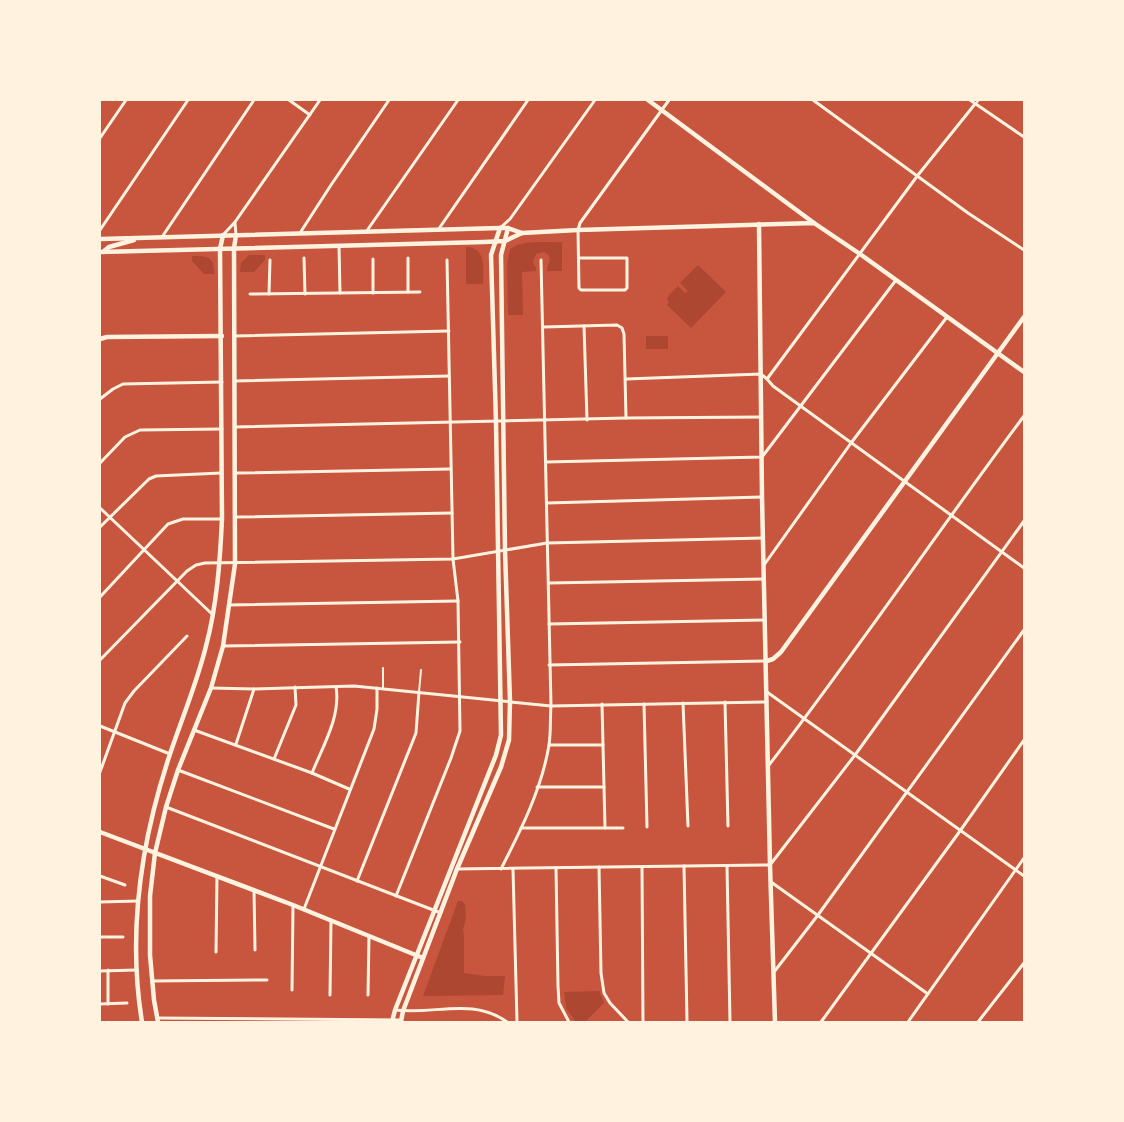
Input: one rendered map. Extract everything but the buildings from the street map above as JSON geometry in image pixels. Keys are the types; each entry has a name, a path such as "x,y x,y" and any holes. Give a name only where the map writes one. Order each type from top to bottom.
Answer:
{"main road":[{"path":"648,100 814,223 1024,372"},
{"path":"102,252 504,241 522,233 814,223"},
{"path":"759,224 762,497 770,882 775,1022"},
{"path":"392,1021 394,1010 417,956 499,746 501,736 496,422 491,255 500,228"},
{"path":"100,239 500,228 508,228 522,233"},
{"path":"401,1021 403,1011 442,913 457,869 501,767 509,740 510,701 505,550 502,255 508,228"},
{"path":"142,1022 136,970 138,902 144,848 170,754 204,654 220,564 222,519 222,336 220,249 223,235"},
{"path":"157,1020 151,981 150,912 155,853 166,807 178,770 211,688 223,646 235,564 234,248 236,235"},
{"path":"102,252 109,247 146,238"},
{"path":"766,660 773,658 781,652 1024,317"},
{"path":"100,339 107,337 222,336"},
{"path":"100,832 304,909 424,958"}],"street":[{"path":"100,138 126,100"},
{"path":"100,230 188,100"},
{"path":"162,237 254,100"},
{"path":"289,100 310,115"},
{"path":"223,235 235,222 320,100"},
{"path":"300,233 330,184 389,100"},
{"path":"366,232 458,100"},
{"path":"438,230 528,100"},
{"path":"500,228 510,219 595,100"},
{"path":"579,258 627,258 627,288 625,290 581,290 579,258 578,230 583,217 668,100"},
{"path":"813,100 968,213 1024,250"},
{"path":"970,100 1024,137"},
{"path":"767,379 918,176 975,104"},
{"path":"508,228 510,219"},
{"path":"235,222 236,235"},
{"path":"339,245 340,293"},
{"path":"304,258 305,294"},
{"path":"408,258 408,292"},
{"path":"269,294 270,260"},
{"path":"373,260 373,293"},
{"path":"396,896 460,731 460,642 453,559 450,469 451,423 447,260"},
{"path":"501,869 521,828 537,788 548,745 551,706 541,260"},
{"path":"546,462 762,457 896,280"},
{"path":"250,294 420,292"},
{"path":"764,566 851,443 947,316"},
{"path":"544,327 617,325 622,328 624,334 626,418"},
{"path":"584,326 587,420"},
{"path":"235,336 449,331"},
{"path":"626,379 761,374 773,386 1024,568"},
{"path":"235,381 449,376"},
{"path":"100,399 123,384 222,382"},
{"path":"769,765 1024,416"},
{"path":"235,427 626,418 761,417"},
{"path":"100,463 125,437 140,430 222,429"},
{"path":"236,473 450,469"},
{"path":"100,527 149,479 156,476 221,473"},
{"path":"547,503 762,497"},
{"path":"100,508 212,614"},
{"path":"236,517 452,513"},
{"path":"100,597 168,524 183,519 222,519"},
{"path":"450,869 770,865 855,755 1024,521"},
{"path":"100,660 177,581 196,565 453,559 547,543 763,538"},
{"path":"549,583 764,579"},
{"path":"229,605 458,601"},
{"path":"548,624 765,620"},
{"path":"774,972 818,915 1024,630"},
{"path":"100,772 125,703 134,691 187,636"},
{"path":"223,646 460,642"},
{"path":"549,665 766,660"},
{"path":"274,759 296,705 295,687"},
{"path":"312,773 333,720 338,700 336,687"},
{"path":"211,688 377,688 551,706 767,702"},
{"path":"304,909 374,729 377,709 377,688"},
{"path":"236,744 254,689"},
{"path":"357,881 416,733 419,692"},
{"path":"767,692 1024,876"},
{"path":"725,702 728,826"},
{"path":"683,703 688,826"},
{"path":"602,704 605,828"},
{"path":"644,704 647,827"},
{"path":"100,726 170,754"},
{"path":"194,730 236,744 350,789"},
{"path":"821,1022 1024,740"},
{"path":"548,745 603,745"},
{"path":"178,770 334,829"},
{"path":"537,788 604,787"},
{"path":"166,807 442,913"},
{"path":"521,828 623,828"},
{"path":"908,1022 1024,858"},
{"path":"684,866 687,1022"},
{"path":"727,866 730,1022"},
{"path":"642,867 643,1022"},
{"path":"513,868 517,1022"},
{"path":"556,868 559,1003 569,1022"},
{"path":"599,868 604,993 610,1003 628,1022"},
{"path":"100,876 125,885"},
{"path":"216,952 217,876"},
{"path":"770,882 928,994"},
{"path":"254,890 255,950"},
{"path":"100,902 138,902"},
{"path":"292,990 293,905"},
{"path":"330,995 331,920"},
{"path":"368,995 369,935"},
{"path":"100,937 123,937"},
{"path":"978,1022 1024,963"},
{"path":"108,970 108,1004"},
{"path":"100,971 136,970"},
{"path":"151,981 267,980"},
{"path":"100,1004 127,1003"},
{"path":"394,1010 473,1008 496,1014 507,1022"},
{"path":"157,1020 401,1021"}],"lane":[{"path":"975,104 979,100"},
{"path":"383,668 383,689"},
{"path":"419,692 421,670"}],"shaded area":[{"path":"535,242 562,242 562,271 547,271 550,261 549,256 544,252 536,254 533,262 536,271 522,272 523,315 508,315 507,264 510,249 522,244"},
{"path":"466,247 473,248 481,255 483,284 466,284"},
{"path":"249,255 265,255 265,260 254,272 240,272 241,263"},
{"path":"192,256 209,258 213,264 214,274 204,274 192,261"},
{"path":"698,265 726,292 691,328 667,305 669,302 667,300 668,296 678,286 685,293 688,291 680,283"},
{"path":"646,336 668,336 668,349 646,349"},
{"path":"458,901 462,901 465,904 466,919 463,929 464,973 505,976 503,995 423,996"},
{"path":"599,991 604,1003 585,1022 576,1022 566,1008 564,992"}]}
